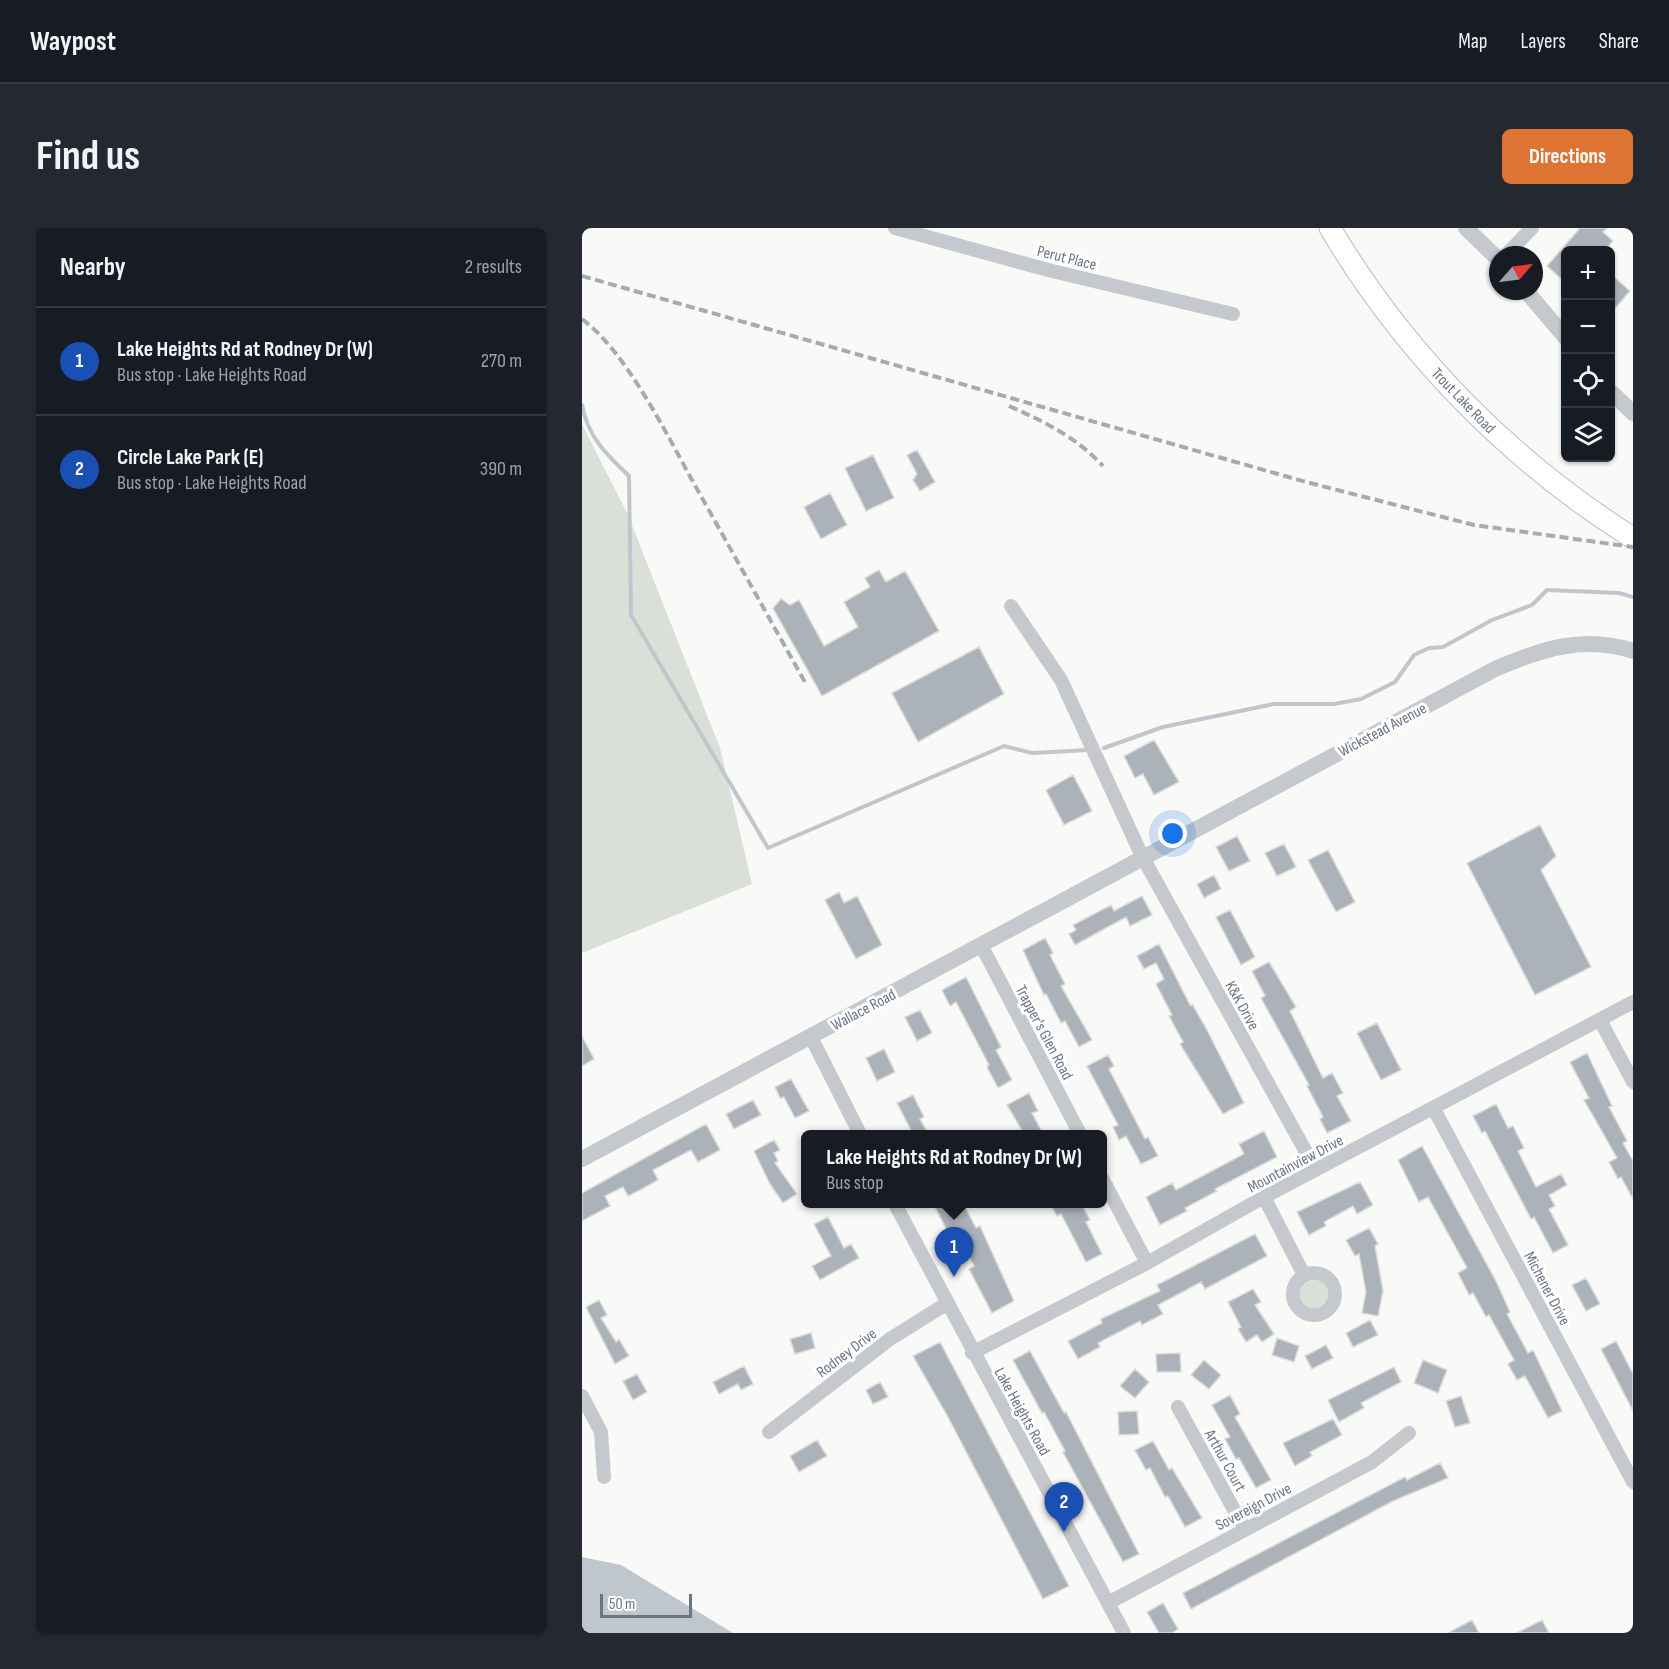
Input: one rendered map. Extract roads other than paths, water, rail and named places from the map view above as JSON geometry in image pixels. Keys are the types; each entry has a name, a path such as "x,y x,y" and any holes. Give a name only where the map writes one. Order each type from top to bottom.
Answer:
{"main road":[{"name":"Trout Lake Road","path":"1330,228 1386,312 1446,384 1518,453 1584,505 1633,538"}],"street":[{"name":"Perut Place","path":"895,228 1052,271 1233,314"},
{"path":"1466,228 1489,250"},
{"path":"1515,246 1532,228"},
{"path":"1534,300 1561,332"},
{"path":"1615,395 1633,412"},
{"name":"K&K Drive","path":"1011,606 1061,680 1142,856 1316,1170"},
{"name":"Wickstead Avenue","path":"1142,856 1495,669 1536,651 1581,643 1613,645 1633,651"},
{"name":"Wallace Road","path":"582,1159 1142,856"},
{"name":"Trapper's Glen Road","path":"981,945 1078,1130"},
{"name":"Mountainview Drive","path":"972,1353 1147,1263 1264,1197 1633,1002"},
{"path":"1600,1020 1633,1082"},
{"path":"811,1037 858,1130"},
{"name":"Michener Drive","path":"1434,1109 1633,1482"},
{"path":"1107,1187 1147,1263"},
{"path":"1264,1197 1304,1275"},
{"name":"Lake Heights Road","path":"898,1208 972,1353 1124,1633"},
{"name":"Rodney Drive","path":"769,1432 890,1339 946,1304"},
{"path":"582,1396 601,1432 604,1478"},
{"name":"Arthur Court","path":"1178,1407 1244,1528"},
{"name":"Sovereign Drive","path":"1108,1603 1244,1528 1372,1462 1409,1433"}],"waterway":[{"path":"582,405 593,436 629,476 631,615 768,848 1004,746 1032,753 1088,750"},
{"path":"1104,748 1163,727 1274,704 1334,704 1361,699 1395,682 1414,655 1429,648 1443,647 1492,620 1532,605 1547,590 1619,593 1633,597"}],"railway":[{"path":"582,276 1306,482 1474,525 1633,547"},
{"path":"582,319 614,351 643,394 806,684"},
{"path":"1009,406 1059,431 1103,466"}],"place":[{"name":"Lake Heights Rd at Rodney Dr (W)","path":"954,1277"},
{"name":"Circle Lake Park (E)","path":"1064,1532"}]}
